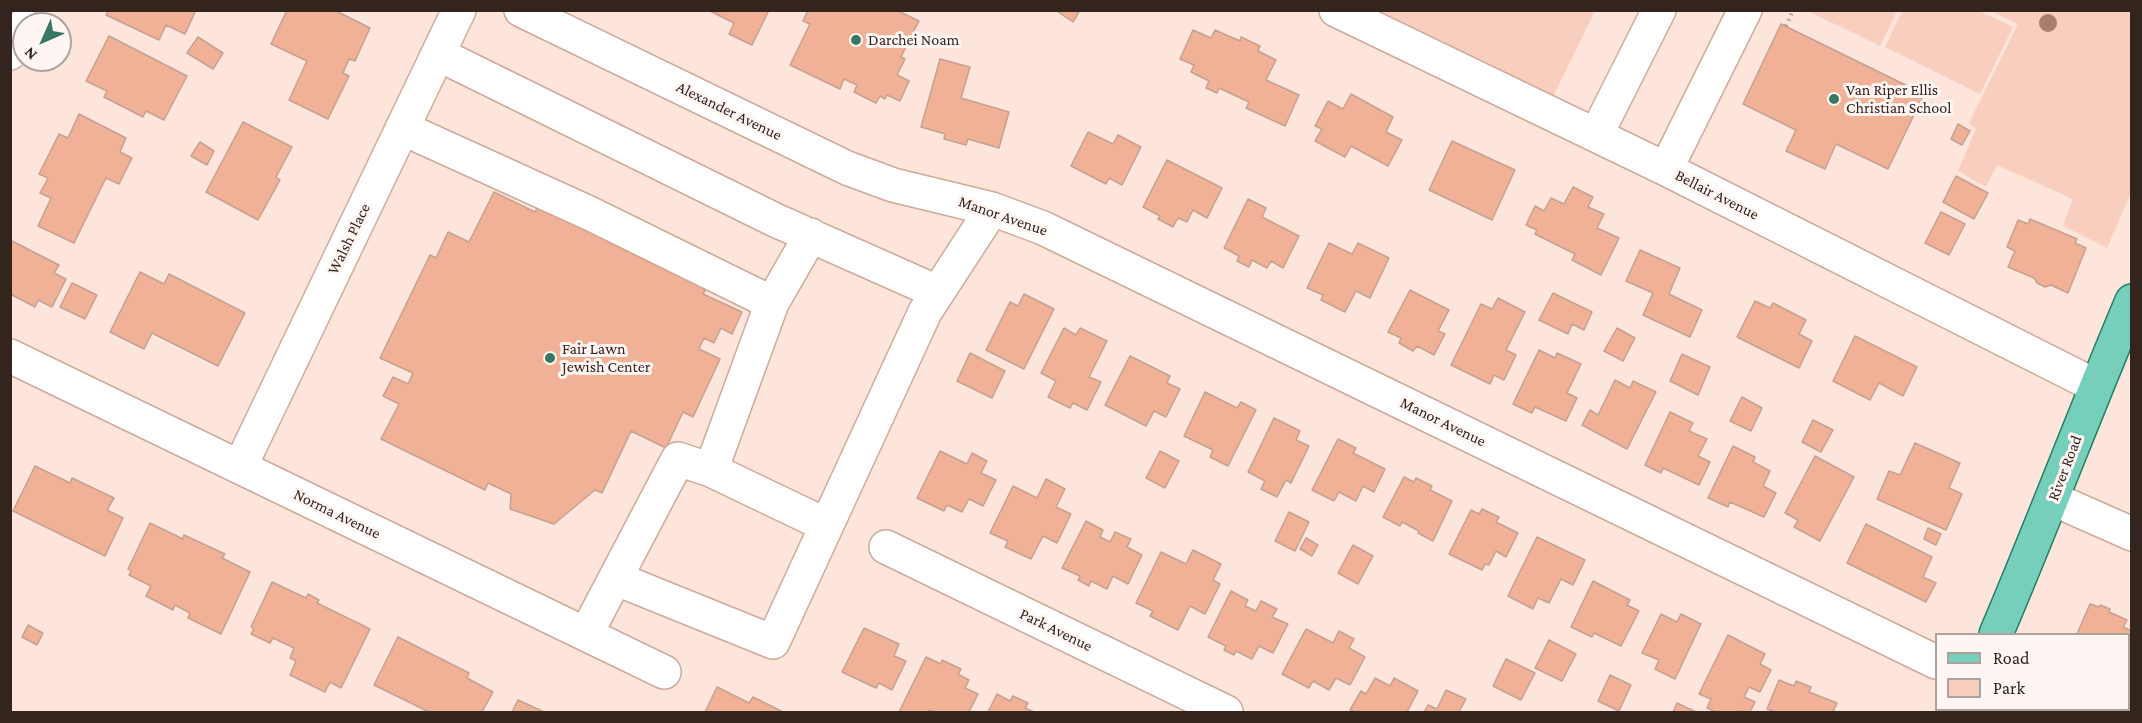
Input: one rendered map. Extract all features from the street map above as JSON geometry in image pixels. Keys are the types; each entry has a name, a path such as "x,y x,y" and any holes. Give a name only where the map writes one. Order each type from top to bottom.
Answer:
{"main road":[{"name":"River Road","path":"1996,633 2132,301"}],"street":[{"name":"Walsh Place","path":"240,467 459,10"},
{"name":"Alexander Avenue","path":"520,10 847,168 893,185 944,197"},
{"name":"Bellair Avenue","path":"1336,10 1666,169 2096,386"},
{"path":"1596,135 1659,10"},
{"path":"1666,169 1745,10"},
{"path":"438,54 775,220 937,292"},
{"path":"402,128 589,213 772,303"},
{"name":"Manor Avenue","path":"944,197 992,209 1042,228 1935,662"},
{"path":"617,579 773,642 924,312 992,209"},
{"path":"711,470 772,303 811,236"},
{"name":"Norma Avenue","path":"10,356 664,672"},
{"path":"586,634 617,579 678,459 711,470 826,525"},
{"path":"2053,499 2132,534"},
{"name":"Park Avenue","path":"886,547 1226,712"}],"path":[{"path":"1786,26 1793,10"}],"green space":[{"path":"1336,11 1595,11 1546,111"},
{"path":"1808,11 1897,11 1880,46"},
{"path":"1902,11 1979,11 2013,27 1980,94 1885,47"},
{"path":"1990,11 2131,11 2131,193 2107,248 2063,226 2073,199 1997,165 1986,187 1958,171 1976,129 1969,123 2018,24"}],"building":[{"path":"108,10 196,10 185,34 166,25 159,40 106,15"},
{"path":"287,10 334,10 370,28 355,61 349,59 343,73 349,76 328,119 289,100 307,61 271,44"},
{"path":"708,10 769,10 752,45 729,34 734,23"},
{"name":"Darchei Noam","path":"808,10 896,10 919,21 901,57 905,59 897,75 909,81 900,101 887,95 885,99 880,96 876,103 854,92 857,85 844,79 840,89 790,65 810,24 803,21"},
{"path":"1055,10 1080,10 1073,22"},
{"name":"Van Riper Ellis Christian School","path":"1781,24 1924,94 1888,169 1836,144 1825,169 1786,151 1796,130 1743,104"},
{"path":"1193,30 1211,38 1215,30 1240,41 1241,37 1260,46 1258,51 1276,60 1266,80 1299,95 1285,126 1246,108 1249,102 1219,88 1217,93 1206,88 1209,81 1191,72 1194,65 1180,59"},
{"path":"109,36 187,76 164,120 146,111 143,117 104,97 107,91 86,81"},
{"path":"198,37 223,53 213,69 187,53"},
{"path":"940,59 970,67 961,98 1009,112 999,148 968,139 966,145 944,139 945,134 921,127"},
{"path":"1351,94 1393,117 1386,132 1402,140 1388,166 1351,146 1345,157 1315,141 1322,129 1315,126 1328,101 1343,109"},
{"path":"79,114 126,138 120,152 132,158 119,184 106,178 74,243 38,226 51,198 40,193 48,178 39,174 59,134 68,138"},
{"path":"243,122 292,147 276,177 280,180 258,220 206,192"},
{"path":"1958,124 1970,131 1962,145 1951,139"},
{"path":"1088,132 1113,144 1118,135 1141,147 1122,185 1109,178 1106,184 1071,166"},
{"path":"1452,141 1515,170 1492,220 1429,190"},
{"path":"200,142 214,151 207,165 191,156"},
{"path":"1167,160 1222,188 1207,218 1193,210 1187,222 1178,218 1173,227 1158,219 1160,216 1143,207"},
{"path":"1956,176 1988,193 1974,219 1943,202"},
{"path":"1573,187 1593,197 1588,207 1604,214 1597,228 1619,238 1601,275 1572,260 1575,254 1535,234 1537,230 1526,225 1535,206 1544,211 1551,198 1564,204"},
{"name":"Fair Lawn Jewish Center","path":"494,192 535,212 540,202 611,236 608,242 706,289 703,294 742,312 732,334 721,328 714,343 704,338 699,349 720,359 693,417 683,412 666,448 631,431 602,493 595,490 554,524 510,509 511,494 488,483 485,490 381,439 399,404 383,396 393,377 408,384 413,373 380,358 430,255 436,258 448,232 469,242"},
{"path":"1248,199 1266,208 1262,217 1299,236 1283,268 1271,261 1267,268 1252,260 1249,267 1237,261 1239,256 1224,248"},
{"path":"1941,212 1965,224 1949,255 1925,243"},
{"path":"2030,219 2077,239 2075,243 2086,248 2068,293 2051,285 2045,287 2037,283 2034,278 2008,267 2015,251 2007,247 2018,220 2028,224"},
{"path":"12,241 59,265 54,273 66,279 52,307 38,300 35,307 10,294 10,244"},
{"path":"1329,243 1352,254 1358,243 1389,258 1370,298 1356,291 1345,312 1321,300 1323,295 1307,288"},
{"path":"1640,250 1680,268 1669,294 1702,310 1690,337 1643,315 1653,293 1626,281"},
{"path":"140,272 164,284 169,274 245,313 218,366 152,333 144,349 110,332"},
{"path":"72,283 97,295 85,319 60,307"},
{"path":"1410,290 1449,310 1438,331 1445,334 1434,355 1417,346 1413,351 1399,343 1401,338 1388,332"},
{"path":"1553,293 1592,312 1584,330 1572,324 1568,334 1539,320"},
{"path":"1024,294 1054,309 1024,369 986,350 1010,302 1018,306"},
{"path":"1498,298 1525,312 1506,350 1516,355 1504,380 1494,375 1490,384 1451,365 1481,304 1492,309"},
{"path":"1755,301 1770,308 1773,303 1806,320 1799,334 1812,341 1799,368 1737,337"},
{"path":"1064,328 1076,335 1080,328 1107,341 1089,377 1101,382 1087,410 1073,403 1070,408 1048,397 1056,381 1041,373"},
{"path":"1617,328 1635,338 1623,361 1604,351"},
{"path":"1855,336 1917,367 1903,396 1879,383 1870,400 1833,381"},
{"path":"1539,350 1555,358 1557,353 1581,364 1567,393 1577,398 1566,421 1535,407 1532,413 1513,404"},
{"path":"970,353 1005,371 992,398 957,381"},
{"path":"1682,354 1710,367 1698,395 1670,381"},
{"path":"1130,356 1170,376 1167,383 1180,389 1166,417 1154,411 1146,426 1105,405"},
{"path":"1615,380 1630,388 1633,381 1656,392 1627,449 1582,425 1590,410 1598,415"},
{"path":"1205,392 1237,408 1241,402 1256,410 1228,466 1210,457 1213,450 1184,436"},
{"path":"1742,397 1762,408 1751,431 1730,421"},
{"path":"1670,412 1693,423 1689,431 1707,439 1698,456 1710,462 1699,485 1663,468 1661,473 1645,465"},
{"path":"1274,418 1300,431 1296,440 1309,446 1291,483 1286,480 1277,497 1261,489 1265,481 1248,472"},
{"path":"1813,420 1833,430 1821,452 1802,442"},
{"path":"1338,439 1356,448 1353,453 1385,469 1374,492 1363,486 1356,501 1339,492 1334,501 1312,490"},
{"path":"1915,443 1960,463 1949,488 1962,494 1946,530 1877,499 1889,471 1900,475"},
{"path":"1733,446 1755,457 1753,462 1770,471 1763,486 1776,493 1764,517 1730,502 1728,507 1708,498"},
{"path":"940,451 967,464 972,453 987,461 981,473 996,480 983,506 969,499 962,512 947,505 944,511 917,498"},
{"path":"1160,451 1179,461 1165,488 1146,478"},
{"path":"1815,456 1854,477 1820,541 1794,527 1798,520 1785,513"},
{"path":"35,466 70,483 72,478 114,498 107,510 123,518 105,556 13,511"},
{"path":"1404,477 1414,482 1416,478 1432,486 1430,490 1452,501 1433,541 1402,522 1400,526 1383,517"},
{"path":"1046,479 1065,489 1056,507 1071,514 1057,543 1043,536 1031,559 1005,547 1008,541 990,533 1013,486 1037,498"},
{"path":"1482,509 1499,517 1496,522 1518,533 1506,557 1496,551 1489,565 1485,564 1482,570 1449,554 1471,510 1479,514"},
{"path":"1289,512 1309,522 1295,551 1275,541"},
{"path":"1086,521 1103,530 1100,537 1110,542 1115,532 1131,539 1127,547 1142,555 1128,584 1113,576 1107,589 1091,581 1089,586 1078,580 1080,576 1062,568"},
{"path":"150,523 183,539 184,535 225,554 222,558 250,572 221,634 188,618 190,613 175,605 173,610 146,596 151,586 129,575 131,571 128,569"},
{"path":"1866,524 1932,557 1923,577 1936,583 1926,602 1847,563"},
{"path":"1928,528 1941,534 1936,545 1924,539"},
{"path":"1537,537 1585,560 1573,585 1561,579 1549,603 1538,598 1533,609 1508,596"},
{"path":"1306,538 1318,545 1312,556 1300,549"},
{"path":"1353,545 1373,556 1358,584 1338,573"},
{"path":"1193,550 1221,564 1213,580 1220,584 1205,614 1190,606 1178,630 1150,616 1153,611 1136,603 1161,552 1186,564"},
{"path":"1593,581 1630,600 1627,605 1639,611 1621,646 1594,633 1592,637 1571,627"},
{"path":"272,582 306,598 308,594 319,600 317,603 370,629 341,688 330,682 325,692 290,675 296,661 290,658 294,648 273,638 270,643 251,634 254,629 251,627"},
{"path":"1231,591 1248,600 1245,606 1256,611 1261,601 1277,609 1272,617 1288,624 1273,653 1259,646 1252,659 1236,651 1234,655 1224,650 1226,646 1208,637"},
{"path":"2090,604 2110,609 2109,612 2127,620 2123,627 2132,631 2132,712 2044,711 2130,711 2130,633 2077,633"},
{"path":"1661,614 1677,622 1681,614 1701,624 1675,679 1655,669 1659,660 1642,653"},
{"path":"28,625 43,633 37,645 22,637"},
{"path":"864,628 899,644 894,656 906,661 892,690 879,683 876,688 842,672"},
{"path":"1306,629 1333,643 1339,631 1354,639 1349,648 1365,657 1350,685 1336,678 1329,690 1313,681 1309,688 1282,674"},
{"path":"1728,635 1765,654 1760,664 1771,670 1760,692 1749,687 1744,697 1755,702 1750,712 1716,712 1707,708 1711,699 1699,694"},
{"path":"398,637 469,673 467,678 493,692 482,712 429,712 374,685"},
{"path":"1549,640 1576,654 1562,681 1535,668"},
{"path":"926,657 941,664 942,660 961,669 958,674 969,680 965,688 978,694 969,712 929,710 928,712 899,712"},
{"path":"1506,659 1535,673 1521,700 1493,686"},
{"path":"1610,675 1631,685 1619,711 1598,701"},
{"path":"1375,678 1390,686 1394,678 1418,691 1407,712 1350,710 1361,691 1366,694"},
{"path":"1779,680 1794,686 1796,681 1811,687 1809,692 1837,703 1833,712 1776,712 1767,709"},
{"path":"717,687 749,703 753,697 783,712 705,712"},
{"path":"1446,690 1466,699 1459,712 1424,712 1428,705 1437,709"},
{"path":"997,694 1010,701 1013,696 1028,703 1025,708 1034,712 988,712"},
{"path":"518,700 544,712 512,712"},
{"path":"1677,703 1696,712 1673,712"}],"place":[{"name":"Darchei Noam","path":"856,40"},
{"name":"Van Riper Ellis Christian School","path":"1834,99"},
{"name":"Fair Lawn Jewish Center","path":"550,358"}]}
